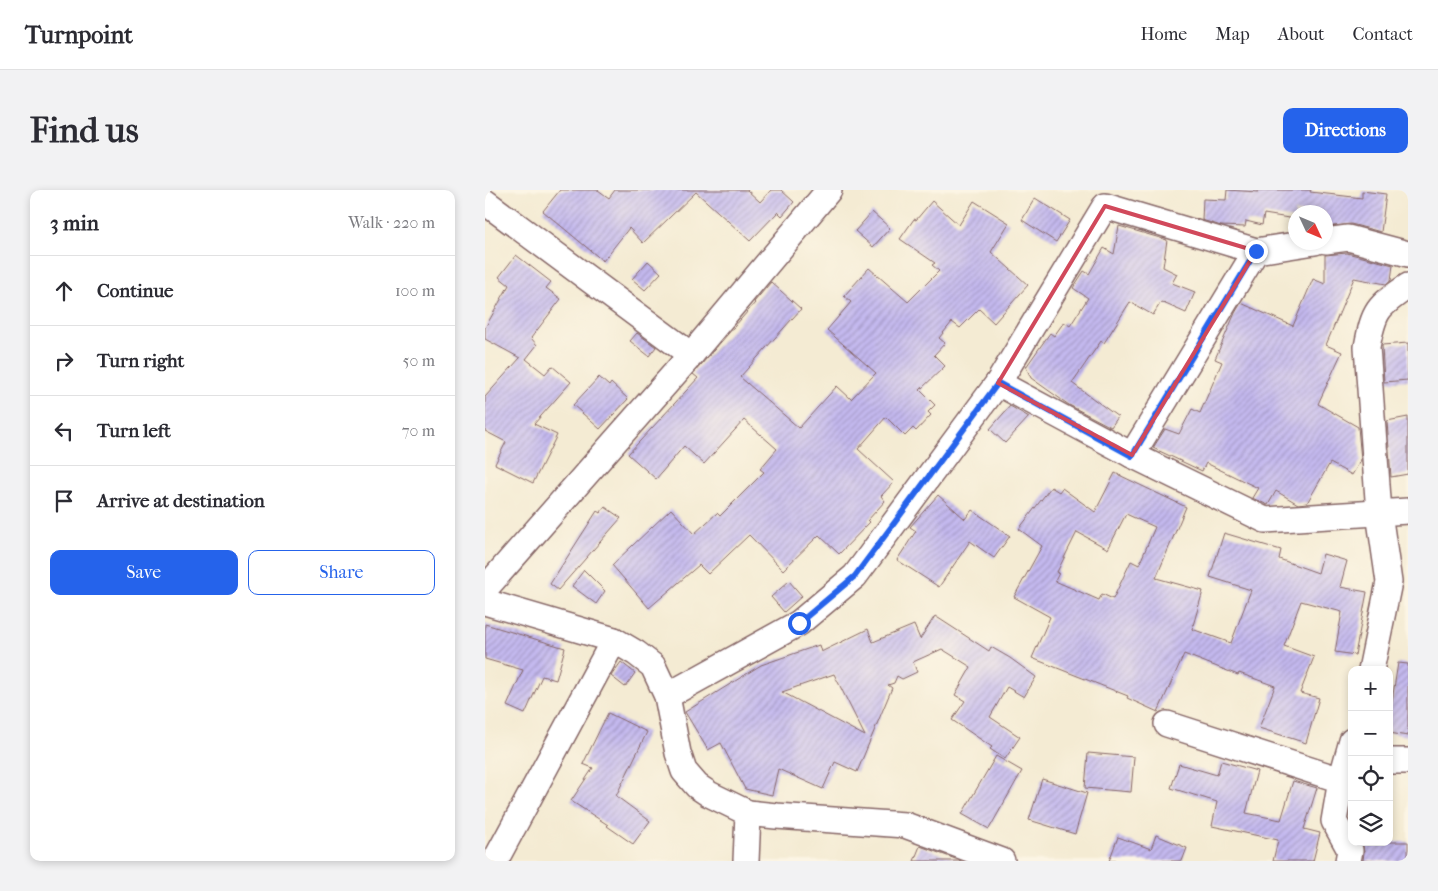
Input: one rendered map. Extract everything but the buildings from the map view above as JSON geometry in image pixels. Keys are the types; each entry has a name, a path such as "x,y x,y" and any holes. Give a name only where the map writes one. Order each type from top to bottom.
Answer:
{"street":[{"path":"485,197 492,190"},
{"path":"485,589 691,355 829,190"},
{"path":"485,202 691,355"},
{"path":"667,696 799,623 855,576 998,383 1105,206 1256,251 1288,246"},
{"path":"1333,240 1348,238 1408,254"},
{"path":"1132,456 1256,251"},
{"path":"1372,666 1389,582 1379,513 1367,347 1372,321 1384,303 1408,286"},
{"path":"998,383 1132,456 1265,520 1408,511"},
{"path":"485,602 614,640 653,666 667,696 678,753 684,771 697,786 709,794 748,813 905,825 993,859"},
{"path":"495,861 614,640"},
{"path":"1167,724 1346,777"},
{"path":"1347,861 1350,850 1334,821 1350,756"},
{"path":"1393,761 1408,761"},
{"path":"746,861 748,813"}],"highlighted area":[{"path":"1105,206 1256,251 1132,455 998,383"}],"route":[{"path":"799,623 855,576 998,383 1132,456 1256,251"}]}
